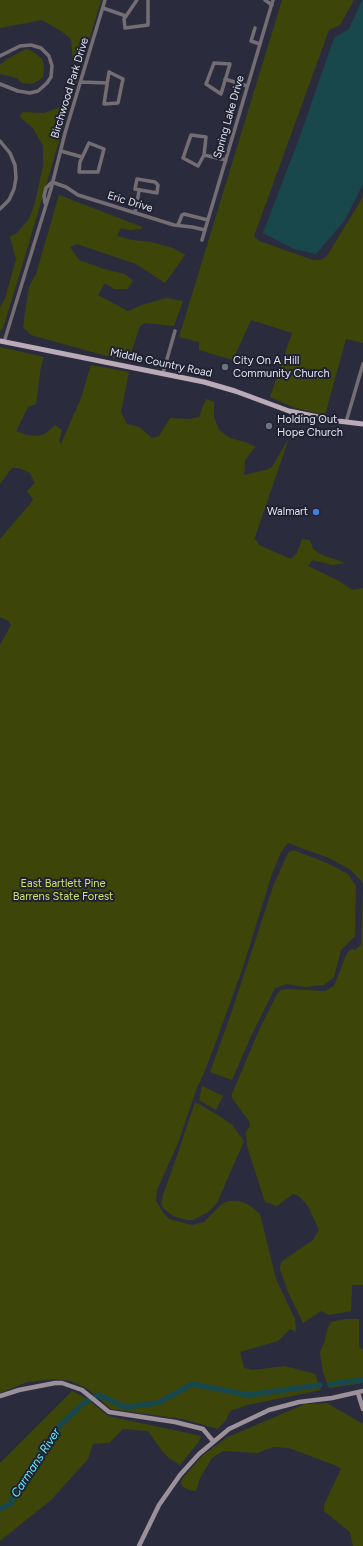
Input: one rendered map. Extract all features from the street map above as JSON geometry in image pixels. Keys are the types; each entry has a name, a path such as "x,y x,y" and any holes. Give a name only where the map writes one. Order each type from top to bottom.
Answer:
{"main road":[{"name":"Middle Country Road","path":"2,341 163,373 220,386 289,411 363,424"},
{"path":"0,1396 19,1390 62,1383 82,1390 109,1412 175,1422 203,1429 213,1441"},
{"path":"139,1546 159,1505 170,1488 188,1465 213,1441 229,1429 269,1410 299,1402 332,1398 360,1392 363,1409"}],"street":[{"name":"Birchwood Park Drive","path":"2,341 46,204 52,192 52,182 105,0"},
{"path":"137,0 124,19 125,28 148,25 148,0"},
{"path":"266,0 272,5"},
{"name":"Spring Lake Drive","path":"202,240 273,0"},
{"path":"103,8 126,16"},
{"path":"255,28 251,41 260,44"},
{"path":"0,56 20,46 31,45 41,48 49,56 52,66 51,77 47,84 38,91 30,93 18,91 0,84"},
{"path":"214,63 230,64 226,79 221,94 206,84 214,63"},
{"path":"109,72 123,79 118,103 104,104 107,83 109,72"},
{"path":"226,79 247,86"},
{"path":"81,82 107,83"},
{"path":"191,135 206,137 204,155 198,166 183,158 191,135"},
{"path":"0,208 9,200 14,189 16,178 15,165 10,153 1,143"},
{"path":"89,143 104,149 98,172 80,172 80,162 82,157 89,143"},
{"path":"61,151 82,157"},
{"path":"204,155 226,160"},
{"path":"137,179 155,182 158,184 157,193 139,191 135,189 137,179"},
{"name":"Eric Drive","path":"52,182 66,187 78,195 135,213 178,225 192,226 205,230"},
{"path":"135,213 139,191"},
{"path":"178,225 182,215 184,214 208,220"},
{"path":"163,373 175,331"},
{"path":"346,422 363,364"}],"green space":[{"path":"0,0 101,0 19,276 3,328 0,331 0,307 5,299 16,259 10,237 17,233 29,219 35,203 43,166 43,146 33,128 21,118 20,115 23,112 44,113 58,108 67,94 73,75 73,63 71,39 61,31 42,20 0,28"},
{"path":"282,0 354,0 340,25 329,30 254,236 259,241 313,260 321,260 327,256 363,197 363,343 346,339 325,415 295,408 270,397 292,333 251,320 233,360 199,350 199,342 179,337"},
{"path":"26,49 32,51 42,59 44,66 43,77 31,84 22,83 17,78 0,74 0,65 7,59"},
{"path":"59,195 142,227 141,229 130,230 121,228 117,236 132,240 151,242 173,248 185,255 165,283 136,264 77,244 70,247 79,260 104,269 125,274 133,281 127,289 114,289 105,283 98,295 128,311 166,298 183,301 174,326 145,323 140,326 130,356 121,360 31,335 23,327 29,287 36,274"},
{"name":"East Bartlett Pine Barrens State Forest","path":"0,347 44,357 41,366 36,404 28,407 16,431 27,435 38,436 45,434 55,425 62,430 59,442 61,444 81,398 91,365 129,372 121,412 127,424 139,427 152,438 159,436 170,418 188,419 199,417 206,399 214,402 214,417 219,430 230,438 248,443 255,447 245,460 244,475 266,470 272,467 289,438 254,540 256,540 259,545 291,559 297,553 302,539 310,540 313,549 320,554 345,563 333,565 312,560 308,566 339,581 352,590 363,588 363,883 351,870 329,858 288,843 281,852 272,874 242,970 218,1036 196,1090 178,1143 157,1190 156,1201 169,1219 192,1225 204,1222 222,1204 229,1201 239,1201 249,1205 260,1214 276,1279 295,1319 296,1332 290,1329 278,1341 240,1352 244,1368 253,1370 285,1366 315,1374 321,1390 247,1405 230,1411 226,1420 218,1429 183,1419 111,1409 88,1389 71,1381 54,1379 27,1382 0,1393 0,645 11,625 9,621 0,617 0,539 30,504 33,499 27,491 35,483 30,473 19,468 12,468 0,484"},
{"path":"293,850 327,863 348,874 356,886 355,936 341,950 334,977 324,985 305,987 287,984 275,988 251,1036 232,1080 210,1072 274,884 288,853"},
{"path":"363,892 363,1285 352,1285 351,1311 329,1315 321,1311 303,1323 288,1292 280,1269 281,1262 313,1240 319,1230 308,1206 299,1196 293,1194 277,1206 265,1202 247,1146 246,1132 250,1126 249,1121 232,1098 232,1094 260,1028 277,994 281,990 287,989 325,991 334,986 347,953 351,949 355,950 361,945"},
{"path":"202,1086 223,1096 216,1110 199,1100"},
{"path":"195,1102 232,1125 244,1141 217,1203 208,1212 193,1220 187,1220 173,1216 161,1205 163,1195"},
{"path":"345,1319 359,1319 359,1347 363,1350 363,1383 329,1388 323,1372 320,1352 331,1322"},
{"path":"72,1391 86,1398 108,1416 201,1436 198,1443 180,1465 169,1458 162,1451 148,1431 123,1429 109,1443 93,1444 88,1459 51,1500 0,1541 0,1463"},
{"path":"327,1403 363,1424 363,1546 353,1546 350,1532 324,1511 324,1505 341,1469 337,1466 289,1448 273,1447 257,1453 223,1451 212,1458 200,1478 196,1491 189,1490 182,1486 181,1483 183,1478 203,1455 228,1437 305,1404"}],"shaded area":[{"path":"362,0 363,184 345,220 316,254 294,249 263,233 299,139 334,38 349,29"}],"waterway":[{"name":"Carmans River","path":"330,1384 363,1380"},
{"name":"Carmans River","path":"0,1509 10,1504 60,1425 85,1402 99,1395 125,1407 158,1403 192,1384 248,1395 320,1385"}],"place":[{"name":"City On A Hill Community Church","path":"225,367"},
{"name":"Holding Out Hope Church","path":"269,426"},
{"name":"Walmart","path":"316,512"}]}
